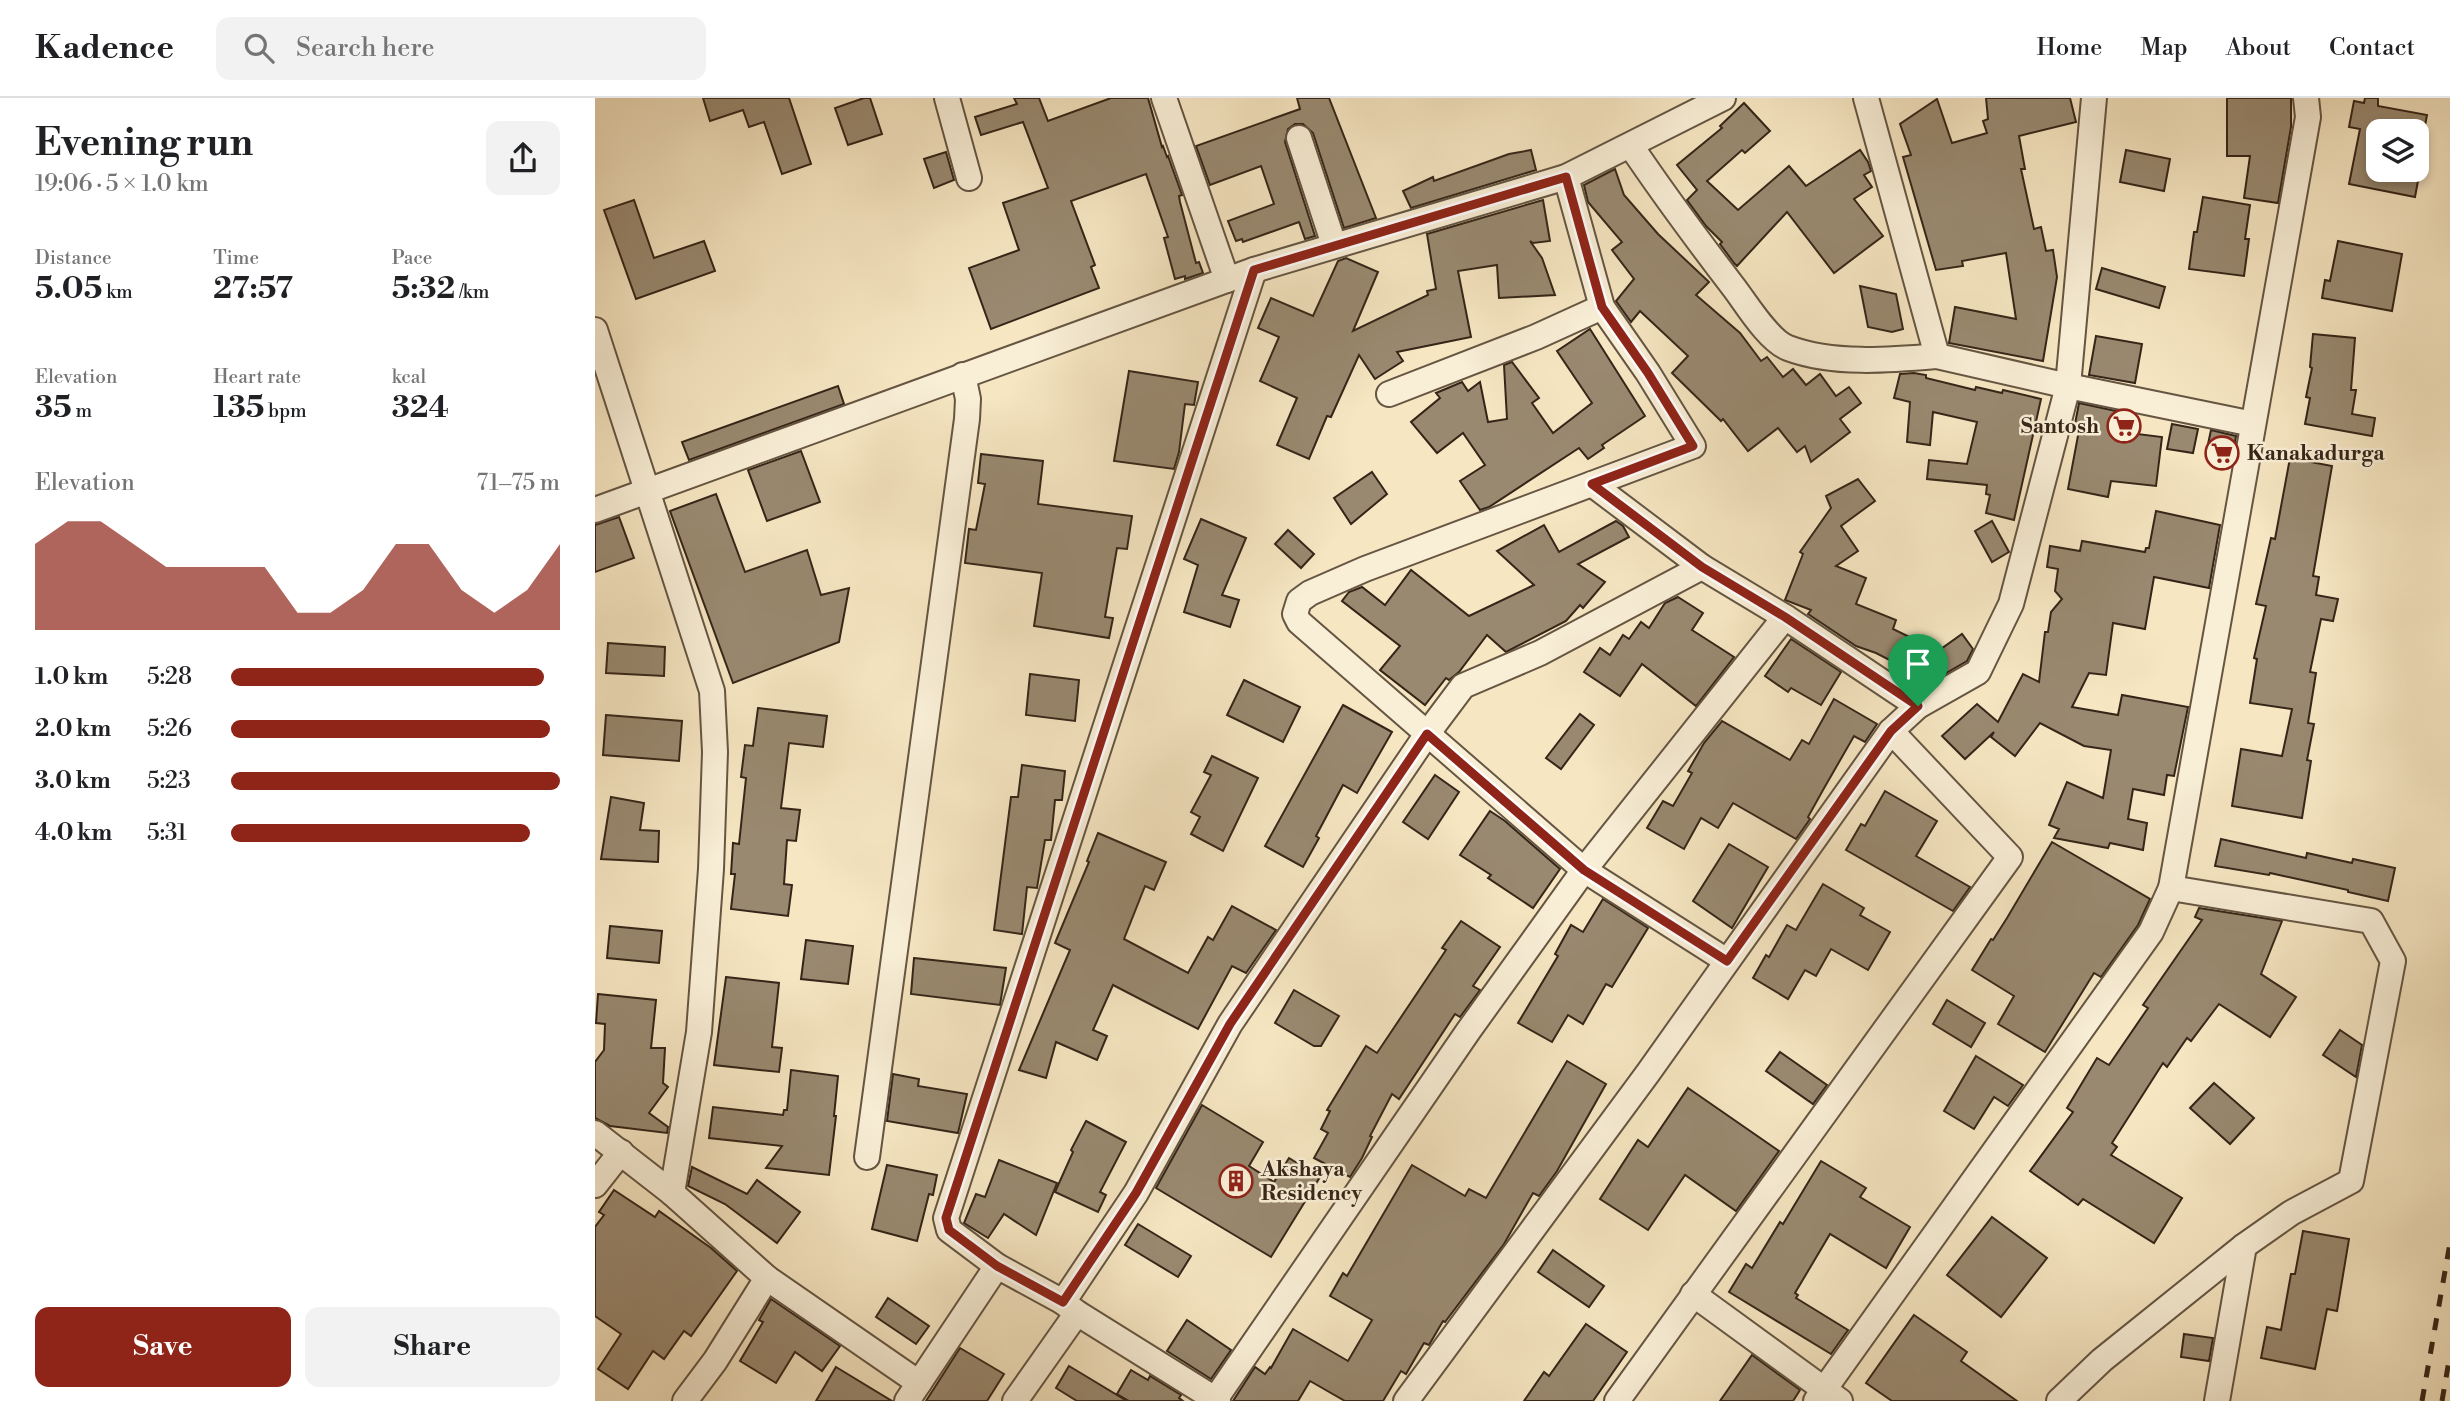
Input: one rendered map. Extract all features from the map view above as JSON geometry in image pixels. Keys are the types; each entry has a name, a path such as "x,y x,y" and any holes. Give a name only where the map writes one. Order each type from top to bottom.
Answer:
{"street":[{"path":"947,98 969,178"},
{"path":"1164,98 1227,280"},
{"path":"595,510 1254,270 1566,177 1723,98"},
{"path":"1866,98 1937,356"},
{"path":"1406,1401 1648,1073 1891,731 1918,706 1978,672 2011,604 2068,386 2094,98"},
{"path":"1693,1294 1827,1397 2151,932 2171,888 2308,117 2307,98"},
{"path":"1299,138 1334,245"},
{"path":"1631,146 1669,202 1755,316 1786,347 1815,354 1874,361 1937,356 2253,424"},
{"path":"1566,177 1602,307 1648,373 1693,446 1365,569 1310,593 1299,601 1295,614 1299,621 1584,870 1727,961"},
{"path":"1254,270 946,1218 949,1230 997,1266 1070,1307 1216,1400 1469,1030 1584,870 1785,617"},
{"path":"1389,394 1536,337 1602,307"},
{"path":"595,330 712,691 715,752 711,869 699,1032 671,1193"},
{"path":"867,1157 967,419 968,399 963,375"},
{"path":"1592,484 1702,567 1785,617 1918,706"},
{"path":"1015,1401 1230,1024 1427,734 1463,686 1540,653 1702,567"},
{"path":"1617,1401 2010,857 1891,731"},
{"path":"2059,1401 2102,1360 2244,1247 2291,1213 2351,1181 2393,961 2371,921 2171,888"},
{"path":"595,1133 671,1193 767,1278 913,1392 997,1266"},
{"path":"595,1185 621,1152"},
{"path":"2217,1401 2244,1247"},
{"path":"685,1401 715,1361 767,1278"}],"building":[{"path":"703,98 789,98 811,164 782,174 764,122 749,127 743,110 710,121"},
{"path":"870,98 882,134 848,145 835,108"},
{"path":"1014,98 1039,98 1048,121 1111,98 1148,98 1162,147 1182,195 1179,196 1180,202 1196,263 1199,262 1203,273 1175,279 1164,238 1168,237 1146,174 1071,201 1095,265 1091,267 1099,288 991,329 969,268 1019,250 1003,203 1048,188 1023,122 981,135 975,117 1017,104"},
{"path":"1297,98 1329,98 1376,218 1344,228 1313,133 1303,124 1295,124 1288,129 1285,142 1315,236 1305,239 1299,222 1243,242 1242,239 1236,241 1228,221 1274,204 1261,166 1210,185 1196,146 1300,109"},
{"path":"1986,98 2070,98 2076,122 2019,136 2025,169 2021,169 2034,229 2041,227 2046,251 2053,250 2057,277 2043,361 1949,343 1955,307 2016,319 2006,253 1962,261 1963,266 1936,270 1903,157 1911,155 1900,124 1937,99 1952,143 1987,133 1983,121 1988,119"},
{"path":"2227,98 2291,98 2291,127 2278,203 2244,198 2250,156 2227,156"},
{"path":"2365,98 2378,98 2378,106 2427,115 2426,119 2366,119 2366,182 2418,182 2415,197 2349,184 2360,129 2349,127 2354,101 2364,103"},
{"path":"1744,103 1770,131 1745,153 1742,150 1707,181 1738,210 1789,166 1806,186 1860,150 1871,171 1864,175 1872,187 1854,199 1883,236 1834,273 1787,212 1737,266 1720,244 1722,242 1687,200 1697,190 1677,165 1722,128 1720,126"},
{"path":"1531,150 1536,170 1411,208 1403,191 1433,177 1434,181 1509,154"},
{"path":"2126,150 2170,159 2164,191 2120,182"},
{"path":"946,152 954,180 934,188 924,159"},
{"path":"1615,169 1624,195 1658,234 1709,282 1696,295 1740,333 1761,361 1767,357 1783,377 1793,369 1806,385 1820,374 1836,396 1849,387 1861,403 1840,419 1850,432 1811,462 1805,446 1797,452 1778,428 1748,451 1723,419 1721,421 1672,373 1688,356 1640,311 1631,322 1616,301 1634,279 1612,250 1622,242 1588,202 1584,185"},
{"path":"2203,197 2250,205 2245,239 2249,239 2244,276 2189,269 2194,232 2197,232"},
{"path":"634,200 654,258 704,241 715,271 636,299 604,210"},
{"path":"1543,200 1550,241 1530,241 1542,258 1555,295 1499,298 1497,265 1458,271 1471,337 1397,352 1403,361 1375,379 1359,355 1331,417 1327,416 1309,459 1277,445 1297,398 1260,381 1279,337 1258,328 1271,298 1313,316 1338,261 1346,258 1378,272 1353,331 1428,295 1427,291 1436,289 1427,234"},
{"path":"2338,241 2402,254 2392,311 2322,298 2325,280 2330,281"},
{"path":"2102,268 2165,287 2159,308 2096,289"},
{"path":"1860,286 1896,294 1903,329 1892,332 1868,327"},
{"path":"1590,329 1645,416 1602,445 1604,448 1588,459 1579,448 1489,507 1480,510 1460,481 1485,465 1463,433 1437,453 1411,422 1440,398 1436,393 1462,382 1468,391 1480,382 1488,422 1507,419 1504,365 1512,362 1539,398 1532,403 1553,433 1592,403 1557,351"},
{"path":"2313,334 2355,338 2351,390 2356,390 2352,414 2375,418 2372,436 2305,424 2310,398 2306,397 2312,368"},
{"path":"2096,336 2142,344 2135,383 2089,375"},
{"path":"1129,371 1198,382 1194,405 1185,404 1174,469 1114,461"},
{"path":"1914,373 1975,390 1976,387 2002,393 2003,390 2041,399 2014,520 1986,513 1990,495 1986,494 1987,485 1927,479 1929,460 1967,464 1977,422 1933,412 1930,445 1907,442 1910,402 1894,398 1900,374"},
{"path":"838,386 844,404 689,460 682,442"},
{"path":"2079,403 2116,411 2113,431 2162,437 2156,486 2111,481 2108,497 2068,489 2080,425 2075,424"},
{"path":"2172,424 2198,429 2193,453 2167,449"},
{"path":"2211,430 2236,436 2233,454 2207,449"},
{"path":"801,451 820,502 767,521 748,470"},
{"path":"981,454 1043,461 1038,504 1132,516 1127,549 1117,548 1105,617 1113,618 1109,638 1034,626 1042,573 965,563 969,529 976,530 985,484 978,483"},
{"path":"2290,458 2332,466 2313,576 2319,577 2316,595 2338,599 2333,621 2321,619 2310,672 2316,673 2308,723 2314,724 2307,760 2311,761 2302,818 2232,806 2241,749 2282,756 2292,709 2250,703 2257,659 2254,658 2266,606 2256,604 2271,538 2275,539"},
{"path":"1372,472 1387,494 1351,524 1334,498"},
{"path":"1858,479 1875,501 1841,526 1858,551 1836,566 1866,578 1856,604 1896,620 1893,629 1938,651 1962,634 1973,649 1967,661 1934,680 1911,647 1901,666 1856,646 1808,614 1811,610 1785,600 1803,554 1800,552 1831,508 1826,496"},
{"path":"716,494 745,572 807,550 821,595 849,588 839,642 733,683 670,511"},
{"path":"2156,511 2220,525 2209,588 2154,577 2145,629 2113,623 2106,675 2089,673 2072,707 2118,715 2122,695 2188,707 2174,776 2167,775 2164,795 2133,789 2128,819 2147,823 2143,850 2110,843 2108,848 2054,838 2059,829 2049,825 2067,782 2103,798 2111,750 2084,746 2040,723 2015,756 1991,737 1994,732 1965,759 1942,736 1977,704 1998,722 2023,674 2039,682 2045,632 2048,632 2051,612 2062,599 2055,591 2058,569 2047,567 2050,546 2080,551 2082,541 2145,552 2146,548 2149,548"},
{"path":"619,517 634,558 595,572 595,525"},
{"path":"1201,519 1246,538 1222,595 1239,600 1230,627 1184,612 1198,565 1184,559"},
{"path":"1616,521 1623,526 1629,537 1578,564 1605,582 1583,608 1580,605 1566,621 1506,652 1487,635 1459,672 1449,680 1446,678 1425,705 1380,670 1400,646 1342,601 1349,592 1362,587 1385,605 1411,570 1469,616 1534,585 1497,551 1544,525 1559,552"},
{"path":"1992,521 2009,552 1992,562 1975,531"},
{"path":"1288,530 1314,554 1301,568 1275,544"},
{"path":"1678,597 1703,613 1692,630 1734,657 1696,706 1642,664 1620,696 1584,672 1600,648 1610,655 1623,635 1629,639 1641,622 1649,628 1665,603"},
{"path":"1791,639 1841,672 1821,705 1791,688 1788,692 1765,676"},
{"path":"608,643 665,647 664,676 606,673"},
{"path":"1030,674 1079,680 1075,721 1026,715"},
{"path":"1244,680 1300,707 1283,742 1227,715"},
{"path":"1834,699 1877,724 1865,742 1854,736 1808,817 1810,819 1796,839 1733,803 1718,828 1701,818 1684,849 1647,828 1663,801 1673,806 1692,773 1688,771 1704,743 1722,721 1790,760 1802,740 1809,744"},
{"path":"1343,705 1392,732 1357,793 1343,785 1303,867 1265,846"},
{"path":"758,708 827,716 823,747 789,743 781,808 800,810 796,841 787,840 784,884 792,885 788,916 731,909 735,874 731,874 733,843 739,844 746,778 741,777 745,745 753,746"},
{"path":"1580,714 1594,725 1561,769 1546,758"},
{"path":"606,715 682,721 679,761 603,755"},
{"path":"1212,756 1258,778 1223,851 1191,834 1200,817 1191,812 1211,775 1204,772"},
{"path":"1022,765 1065,771 1062,800 1055,800 1051,840 1045,840 1037,888 1027,887 1022,934 994,930 1011,797 1018,797"},
{"path":"1435,775 1459,792 1428,839 1403,822"},
{"path":"1885,791 1937,821 1916,856 1970,887 1953,911 1846,850 1861,824 1865,826"},
{"path":"611,797 644,803 640,830 659,831 658,862 601,859"},
{"path":"1490,811 1560,869 1533,908 1488,878 1491,875 1460,855"},
{"path":"1098,833 1166,862 1154,890 1145,886 1124,939 1188,973 1208,937 1213,940 1232,906 1276,930 1246,973 1232,966 1198,1029 1113,985 1093,1030 1107,1036 1097,1060 1056,1042 1046,1078 1019,1070 1070,950 1055,943 1089,862 1087,861"},
{"path":"2221,839 2306,858 2307,853 2352,863 2353,859 2395,868 2388,901 2270,873 2269,875 2215,866"},
{"path":"2052,842 2150,899 2138,925 2101,977 2094,973 2045,1052 1998,1024 2014,996 1972,970 2007,918"},
{"path":"1729,844 1768,867 1732,928 1693,901"},
{"path":"1823,884 1864,908 1860,915 1890,932 1868,970 1831,949 1816,976 1805,970 1788,999 1753,978 1766,955 1769,957 1787,925 1796,930"},
{"path":"1603,899 1648,928 1612,987 1606,984 1583,1024 1568,1015 1552,1042 1518,1023 1558,956 1555,954 1571,925 1583,932"},
{"path":"2199,908 2282,921 2261,974 2296,997 2270,1037 2219,1004 2191,1041 2187,1038 2167,1067 2163,1063 2112,1143 2117,1147 2111,1155 2182,1198 2154,1243 2083,1199 2078,1205 2030,1171 2073,1112 2067,1108 2097,1058 2109,1065 2148,1008 2143,1005 2202,920 2195,917"},
{"path":"1461,921 1500,947 1473,986 1480,990 1460,1017 1455,1014 1399,1099 1392,1094 1362,1158 1350,1177 1314,1158 1328,1133 1321,1129 1330,1111 1327,1110 1366,1046 1377,1053 1446,950 1442,948"},
{"path":"610,926 662,931 659,963 607,958"},
{"path":"806,940 853,946 848,984 801,979"},
{"path":"914,958 1006,968 1000,1005 911,994"},
{"path":"726,977 779,983 772,1047 782,1048 779,1072 714,1065"},
{"path":"1294,990 1339,1016 1321,1046 1314,1046 1275,1023"},
{"path":"598,994 656,1000 651,1048 665,1048 663,1083 668,1087 649,1113 668,1127 667,1133 610,1126 595,1118 595,1062 604,1050 605,1024 596,1023"},
{"path":"1947,1000 1985,1023 1971,1047 1933,1024"},
{"path":"2340,1030 2362,1045 2356,1077 2323,1055"},
{"path":"1780,1052 1827,1085 1813,1104 1766,1071"},
{"path":"1976,1056 2023,1085 2008,1106 1994,1097 1974,1129 1944,1111"},
{"path":"1567,1061 1606,1084 1557,1171 1539,1196 1533,1193 1504,1244 1445,1322 1443,1321 1429,1345 1424,1343 1406,1374 1401,1371 1383,1401 1345,1401 1310,1381 1298,1401 1233,1401 1255,1367 1265,1374 1271,1368 1293,1329 1348,1361 1372,1320 1330,1296 1343,1273 1347,1276 1412,1165 1465,1196 1469,1189 1486,1198"},
{"path":"791,1070 838,1076 829,1175 766,1168 782,1146 709,1138 713,1107 783,1115 784,1110 787,1110"},
{"path":"893,1074 919,1079 918,1086 967,1094 958,1133 887,1121"},
{"path":"2214,1083 2254,1118 2230,1144 2190,1108"},
{"path":"1688,1088 1779,1151 1736,1211 1685,1175 1648,1230 1600,1199 1638,1140 1648,1147"},
{"name":"Akshaya Residency","path":"1202,1105 1263,1142 1249,1166 1274,1182 1289,1158 1320,1177 1271,1257 1156,1188"},
{"path":"1086,1121 1126,1142 1100,1192 1106,1195 1098,1212 1055,1192 1073,1152 1071,1150"},
{"path":"999,1160 1057,1183 1036,1235 1004,1214 988,1238 964,1223 976,1194 985,1197"},
{"path":"1821,1161 1866,1188 1860,1197 1910,1227 1886,1268 1830,1234 1795,1293 1798,1295 1796,1298 1848,1330 1831,1354 1729,1292 1746,1264 1752,1268 1780,1222 1783,1224"},
{"path":"887,1165 937,1175 933,1195 929,1194 917,1241 872,1229"},
{"path":"692,1167 747,1194 757,1180 800,1212 777,1243 725,1204 688,1186"},
{"path":"614,1190 655,1217 659,1211 711,1248 737,1271 691,1336 684,1331 664,1359 653,1351 628,1389 598,1369 621,1334 595,1316 595,1227 604,1215 599,1212"},
{"path":"1992,1217 2047,1258 2001,1317 1947,1275"},
{"path":"1138,1224 1191,1256 1178,1277 1125,1245"},
{"path":"2303,1231 2349,1239 2337,1311 2327,1309 2315,1369 2261,1358 2267,1327 2281,1330 2291,1274 2295,1274"},
{"path":"1553,1250 1604,1286 1589,1307 1538,1272"},
{"path":"888,1298 929,1326 916,1344 876,1317"},
{"path":"771,1299 840,1346 822,1371 795,1352 776,1383 740,1361 763,1322 759,1320"},
{"path":"1914,1315 1967,1352 1961,1361 2017,1401 1892,1401 1866,1383"},
{"path":"1187,1320 1231,1350 1211,1379 1167,1351"},
{"path":"1586,1324 1627,1352 1593,1401 1524,1401 1544,1372 1549,1376"},
{"path":"2184,1334 2213,1338 2209,1361 2181,1357"},
{"path":"960,1348 1004,1374 987,1401 926,1401"},
{"path":"1752,1355 1800,1390 1793,1401 1720,1401"},
{"path":"1069,1366 1127,1401 1077,1401 1056,1388"},
{"path":"836,1367 892,1401 816,1401"},
{"path":"1131,1370 1148,1380 1150,1376 1181,1395 1179,1398 1183,1401 1129,1401 1117,1394"}],"railway":[{"path":"2422,1401 2450,1243"},
{"path":"2442,1401 2450,1355"}],"place":[{"name":"Santosh","path":"2124,426"},
{"name":"Kanakadurga","path":"2222,453"},
{"name":"Akshaya Residency","path":"1236,1181"}],"route":[{"path":"1566,177 1602,307 1648,373 1693,446 1592,484 1702,567 1785,617 1918,706 1891,731 1727,961 1584,870 1427,734 1230,1024 1136,1193 1063,1302 997,1266 949,1230 946,1218 1254,270 1566,177"}]}
